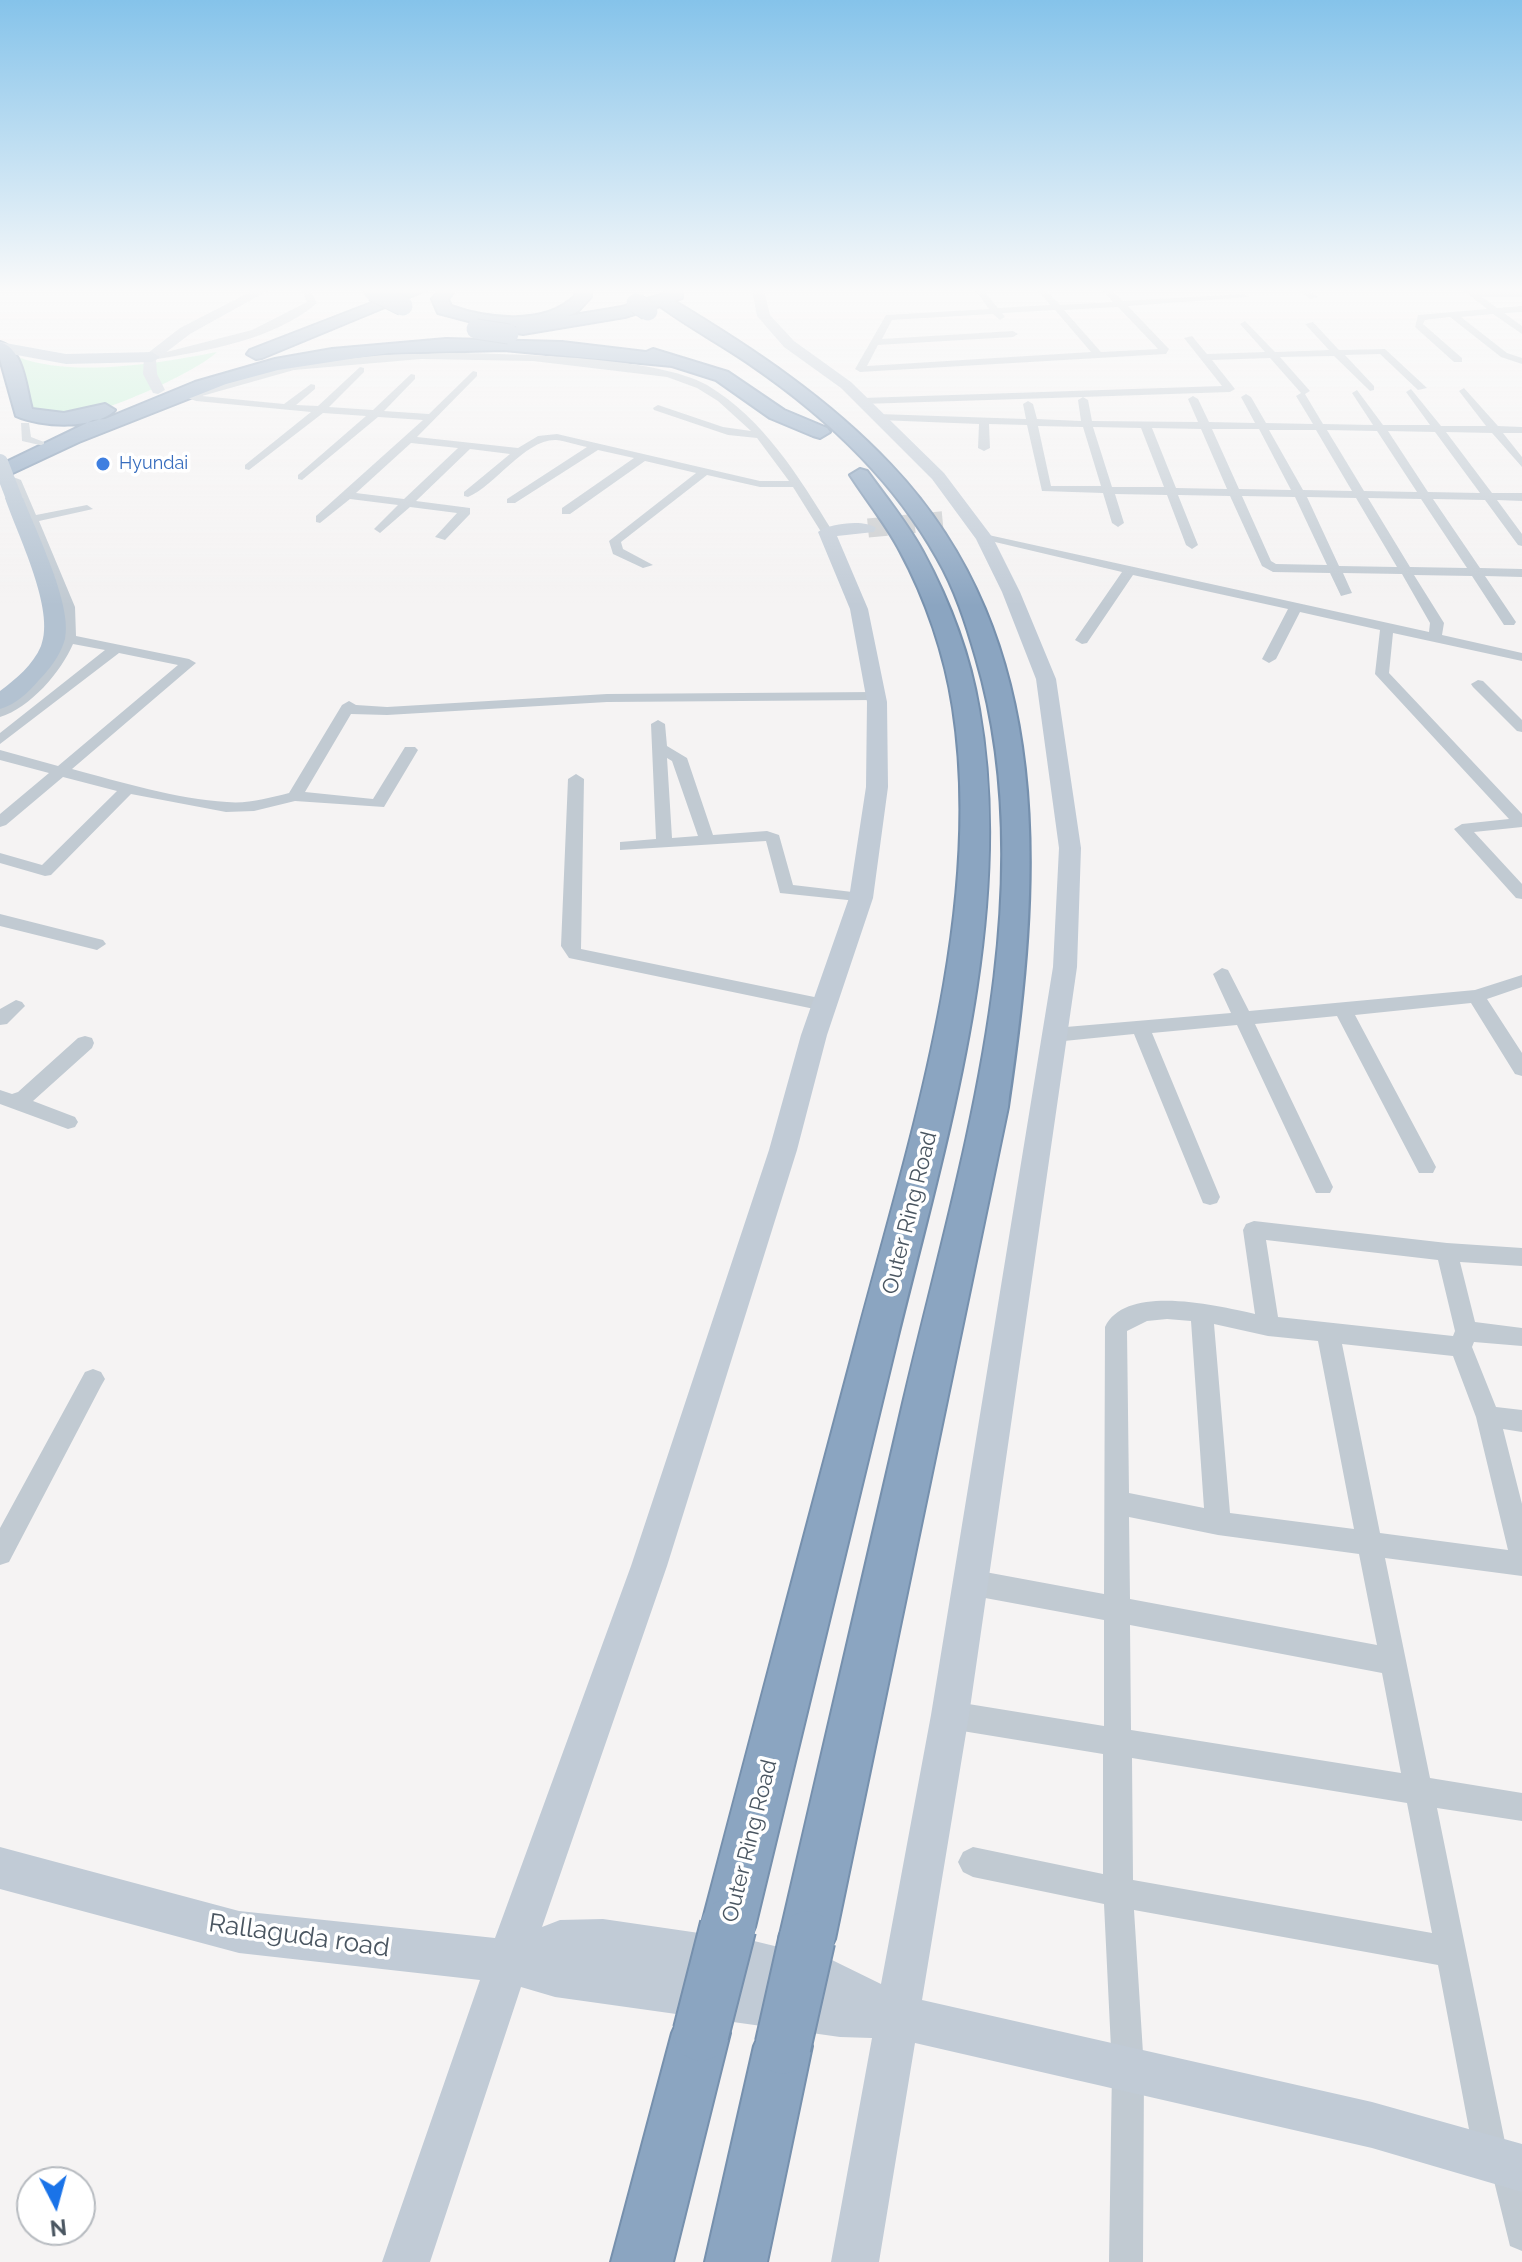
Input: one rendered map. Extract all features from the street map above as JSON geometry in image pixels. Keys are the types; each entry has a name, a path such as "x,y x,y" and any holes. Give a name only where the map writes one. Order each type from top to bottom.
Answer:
{"highway":[{"path":"19,396 23,412 29,416 79,417 136,400 167,396"},
{"path":"79,436 162,396"},
{"path":"0,462 79,436 170,396"},
{"path":"750,396 777,414 820,432"},
{"name":"Outer Ring Road","path":"642,2262 924,1155 963,972 975,863 975,766 952,599 883,505 820,432 775,396"},
{"name":"Outer Ring Road","path":"736,2262 983,1135 1009,978 1018,866 1016,780 1000,686 952,599 912,502 845,428 804,396"},
{"path":"0,474 31,451 136,400"}],"main road":[{"path":"0,462 5,499 35,606 39,632 27,660 0,688"},
{"path":"0,702 25,682 43,661 51,648 56,625 5,499"}],"street":[{"path":"176,396 432,417"},
{"path":"287,407 301,396"},
{"path":"249,467 334,396"},
{"path":"302,477 393,396"},
{"path":"320,519 452,396"},
{"path":"406,2262 508,1961 649,1566 783,1150 824,1005 861,898 877,787 876,696 859,609 827,532 798,484 759,435 727,403 713,396"},
{"path":"855,2262 900,2017 950,1715 1065,967 1070,848 1046,679 1011,592 938,476 857,396"},
{"path":"871,409 1112,396"},
{"path":"1304,396 1358,494 1437,623 1438,631 1432,638"},
{"path":"1359,396 1509,622"},
{"path":"1419,396 1438,429 1522,542"},
{"path":"1468,396 1522,464"},
{"path":"1246,397 1299,493 1346,593"},
{"path":"1193,399 1232,493 1266,563 1283,570 1522,573"},
{"path":"1083,400 1087,424 1118,523"},
{"path":"1028,404 1045,488 1522,497"},
{"path":"658,408 680,413 725,433 759,435"},
{"path":"871,409 984,422 1522,430"},
{"path":"984,422 984,448"},
{"path":"25,425 31,451"},
{"path":"1146,426 1192,545"},
{"path":"468,494 520,452 549,437 760,484 798,484"},
{"path":"408,439 520,452"},
{"path":"380,529 467,446"},
{"path":"511,501 596,446"},
{"path":"566,511 643,457"},
{"path":"647,565 617,551 615,541 706,470"},
{"path":"0,474 17,482 68,607 69,639 34,686 0,713"},
{"path":"347,495 466,511 441,537"},
{"path":"32,519 87,509"},
{"path":"969,525 1131,569 1522,657"},
{"path":"827,532 868,528"},
{"path":"1082,640 1131,569"},
{"path":"1269,659 1296,607"},
{"path":"1387,629 1382,674 1521,822"},
{"path":"0,822 189,663 69,639"},
{"path":"0,740 117,648"},
{"path":"1478,684 1522,728"},
{"path":"295,796 348,707 387,711 607,698 876,696"},
{"path":"658,724 664,843"},
{"path":"659,748 679,758 707,840"},
{"path":"0,755 128,789 226,807 254,806 295,796 378,804 410,750"},
{"path":"576,779 570,946 575,954 824,1005"},
{"path":"0,858 45,871 128,789"},
{"path":"1521,822 1462,829 1522,894"},
{"path":"626,846 767,836 773,838 786,889 861,898"},
{"path":"0,920 97,944"},
{"path":"1222,974 1323,1187"},
{"path":"1054,1035 1242,1021 1476,996 1522,982"},
{"path":"1476,996 1522,1069"},
{"path":"0,1019 16,1006"},
{"path":"1343,1010 1426,1167"},
{"path":"1141,1029 1210,1197"},
{"path":"6,1099 25,1097 85,1043"},
{"path":"6,1099 68,1122"},
{"path":"1268,1326 1254,1230 1447,1252 1522,1257"},
{"path":"1447,1252 1464,1339 1488,1417 1522,1555"},
{"path":"1126,2262 1128,2069 1118,1892 1116,1327 1123,1319 1146,1310 1202,1313 1268,1326 1328,1332 1464,1339 1520,1337"},
{"path":"1202,1313 1218,1523"},
{"path":"1328,1332 1371,1542 1391,1661 1421,1792 1448,1951 1507,2164 1522,2234"},
{"path":"0,1553 93,1379"},
{"path":"1488,1417 1522,1421"},
{"path":"1115,1502 1218,1523 1522,1564"},
{"path":"969,1582 1391,1661"},
{"path":"950,1715 1522,1807"},
{"path":"973,1862 1118,1892 1448,1951"},
{"name":"Rallaguda road","path":"0,1868 239,1932 508,1961 555,1975 840,2015 900,2017 1402,2132 1507,2164"}],"green space":[{"path":"28,396 136,396 83,414 33,414"}],"tunnel":[{"path":"868,528 951,520"}],"place":[{"name":"Hyundai","path":"103,464"}]}
